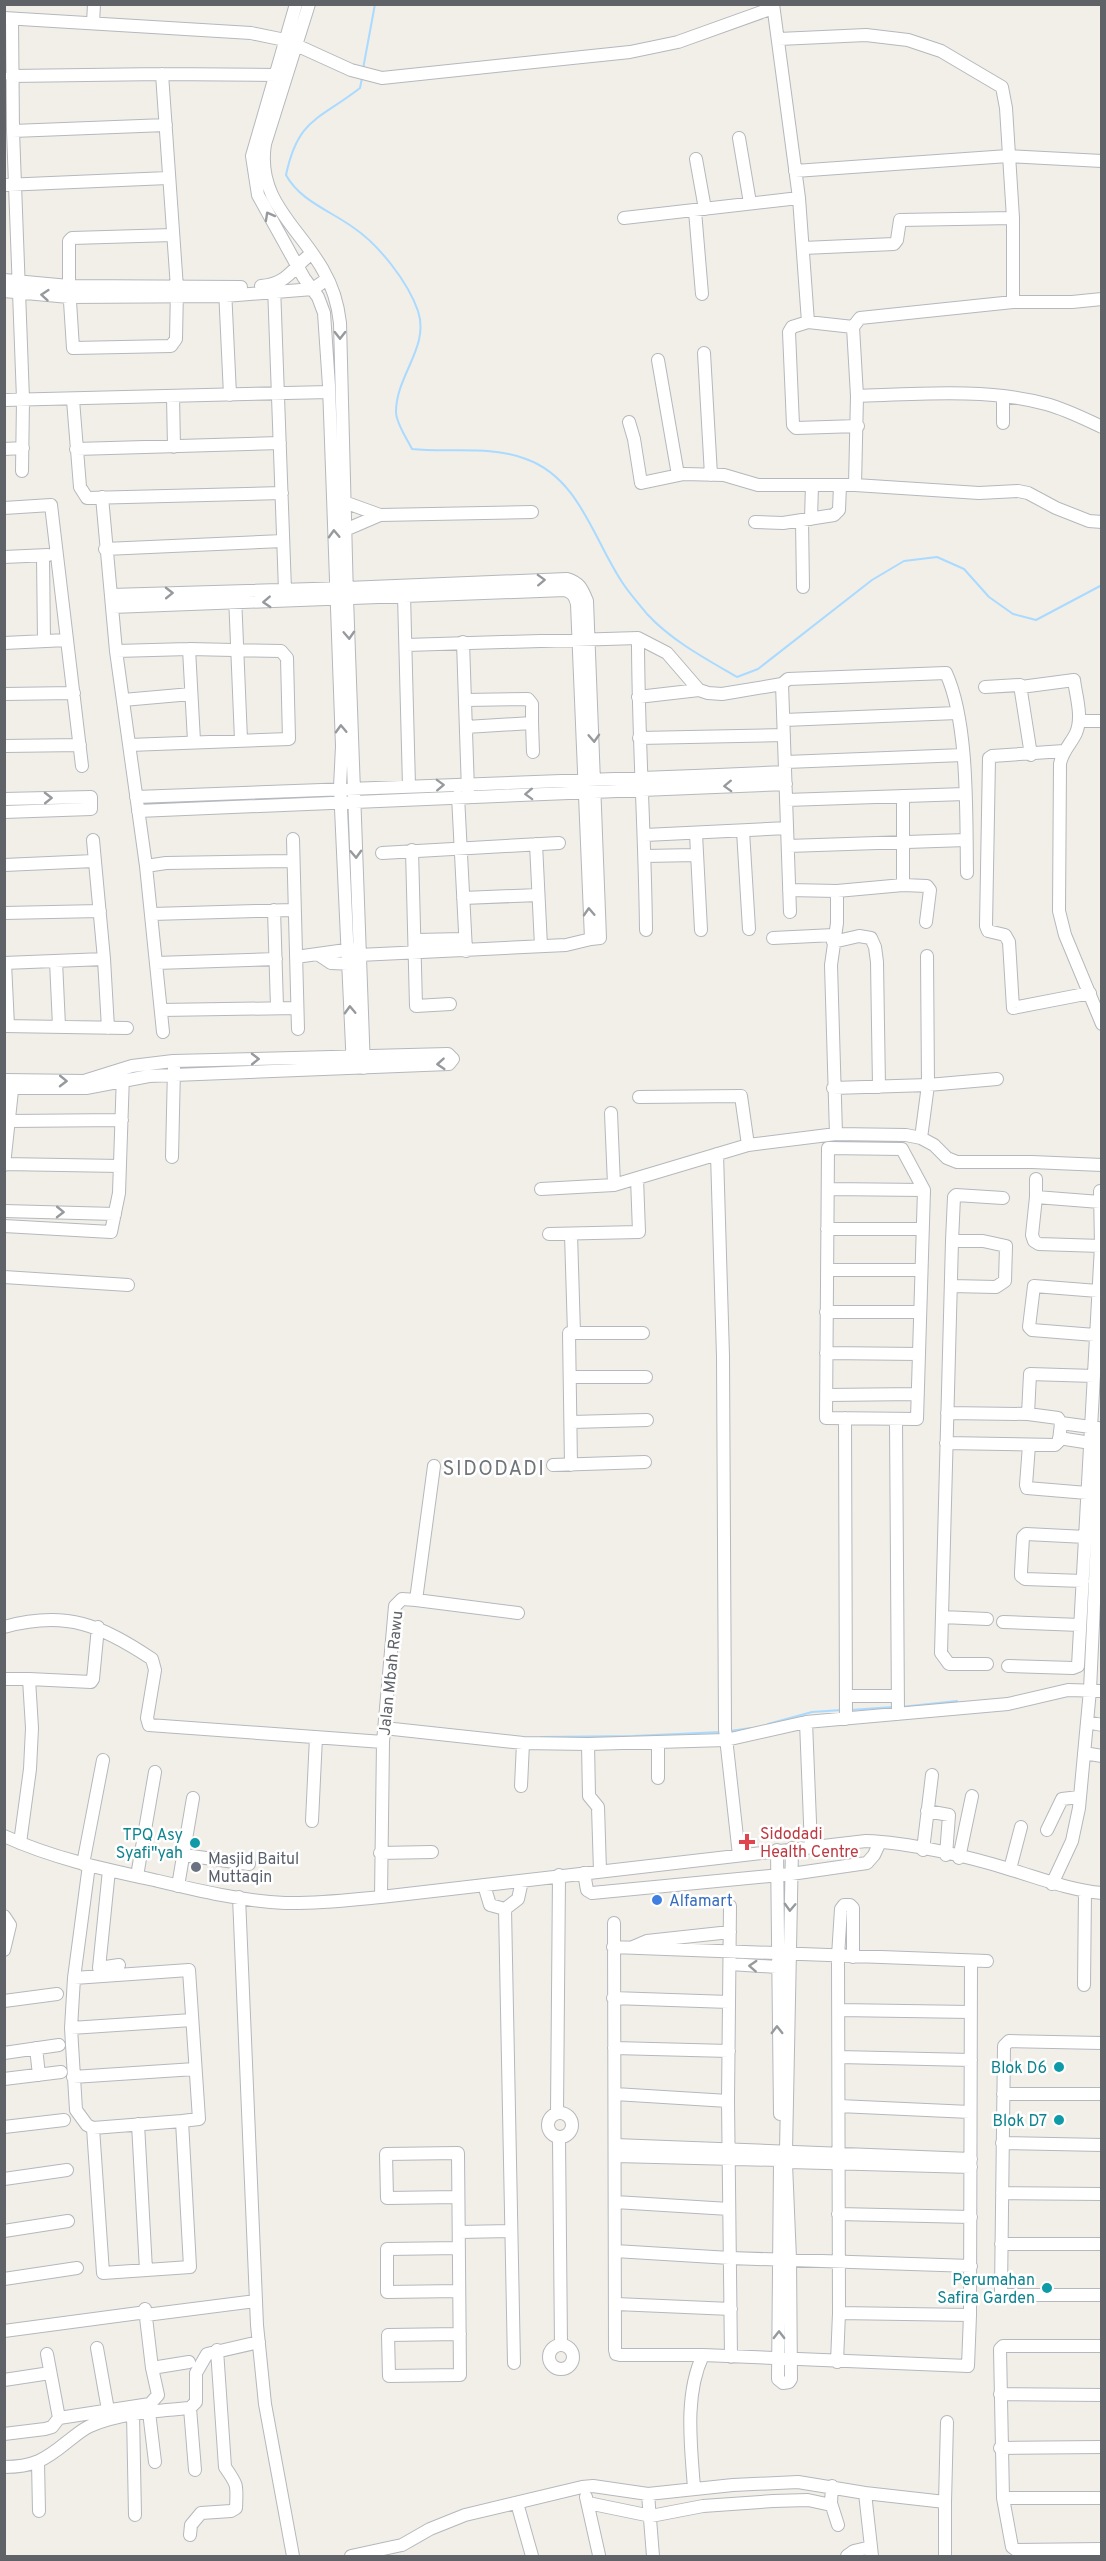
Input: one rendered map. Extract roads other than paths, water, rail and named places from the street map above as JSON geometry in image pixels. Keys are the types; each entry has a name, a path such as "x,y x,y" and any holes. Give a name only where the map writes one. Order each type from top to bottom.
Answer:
{"street":[{"path":"93,22 94,4"},
{"path":"291,43 296,4"},
{"path":"309,4 291,43 269,114 252,156 254,179 267,214 313,289 324,313 334,388 345,530 341,593 354,794 358,1062"},
{"path":"22,471 20,287 9,185 13,131 8,18 239,31 291,43 351,70 375,78 630,52 678,42 773,6 799,198 808,322"},
{"path":"779,39 866,35 896,38 942,51 1002,87 1006,108 1013,218 1013,302"},
{"path":"11,76 162,74 277,85"},
{"path":"162,74 177,292 176,339 171,346 76,350 72,346 69,291 68,245 72,238 173,235"},
{"path":"269,114 262,161 264,176 276,204 311,254 334,294 340,323 334,388"},
{"path":"13,131 166,125"},
{"path":"739,138 750,203"},
{"path":"795,171 1008,156 1101,161"},
{"path":"696,159 702,294"},
{"path":"9,185 168,178"},
{"path":"624,218 799,198"},
{"path":"803,248 894,244 897,240 900,220 1013,218"},
{"path":"285,590 280,392 274,289 311,254"},
{"path":"4,291 20,287 69,291 177,292 313,289 327,279"},
{"path":"4,280 20,287"},
{"path":"225,292 230,395"},
{"path":"855,485 858,396 853,327 860,318 1013,302 1072,302 1101,299"},
{"path":"853,327 808,322 792,327 789,332 793,425 796,428 858,426"},
{"path":"704,353 711,437 711,475"},
{"path":"658,360 678,475"},
{"path":"4,400 230,395 334,388"},
{"path":"858,396 938,393 1003,397 1045,404 1101,427"},
{"path":"173,397 174,447"},
{"path":"1003,397 1003,423"},
{"path":"73,400 80,487 87,498 282,493"},
{"path":"336,406 341,593 340,795 355,956"},
{"path":"629,422 641,483 678,475 724,475 758,486 855,485 979,493 1018,491 1028,493 1056,508 1089,521 1101,522"},
{"path":"76,449 280,443"},
{"path":"4,449 23,448"},
{"path":"803,586 806,519 812,485"},
{"path":"754,522 806,519 837,513 840,485"},
{"path":"102,497 116,651 152,914 163,1032"},
{"path":"344,502 380,515 532,512"},
{"path":"4,508 51,505 82,766"},
{"path":"345,530 380,515"},
{"path":"105,549 283,541"},
{"path":"4,557 58,555"},
{"path":"43,556 44,641"},
{"path":"111,601 341,593 567,579 582,587 587,601 584,638 591,939 566,945 416,947 355,956 331,950 319,955 296,957"},
{"path":"235,597 285,590 404,595 565,590 575,597 584,638"},
{"path":"404,595 409,786"},
{"path":"235,597 241,740"},
{"path":"406,645 638,638 667,653 699,690"},
{"path":"638,638 646,930"},
{"path":"4,643 67,640"},
{"path":"463,642 466,792 461,847 465,945"},
{"path":"189,649 194,741"},
{"path":"116,651 238,649 281,651 287,658 289,739 129,745"},
{"path":"638,697 699,690 723,694 782,684 788,680 944,672 948,676 957,712 963,755 967,873"},
{"path":"985,687 1018,684 1021,687 1073,679 1080,721 1064,751 1060,770 1059,911 1065,935 1101,1024"},
{"path":"782,684 790,912"},
{"path":"1021,687 1031,755"},
{"path":"4,694 74,693"},
{"path":"123,700 191,694"},
{"path":"465,700 528,699 532,704 533,752"},
{"path":"784,720 957,712"},
{"path":"1080,721 1101,721"},
{"path":"466,727 532,723"},
{"path":"639,738 784,735"},
{"path":"4,746 80,745"},
{"path":"1064,751 992,756 988,761 986,929 1005,935 1010,942 1013,1008 1090,993"},
{"path":"137,804 642,784 786,773 963,755"},
{"path":"354,794 409,786 466,792"},
{"path":"786,800 965,794"},
{"path":"903,796 903,885"},
{"path":"4,799 91,797 92,805 91,809 4,812"},
{"path":"645,835 788,828"},
{"path":"743,831 749,929"},
{"path":"696,834 701,930"},
{"path":"293,839 297,1029"},
{"path":"93,840 105,960 108,1028"},
{"path":"788,846 966,840"},
{"path":"382,853 559,843"},
{"path":"536,844 541,946"},
{"path":"412,850 416,1006 450,1004"},
{"path":"645,856 696,855"},
{"path":"4,865 94,861"},
{"path":"146,866 166,863 293,861"},
{"path":"789,890 837,891 903,885 930,887 926,922"},
{"path":"836,1134 831,965 837,891"},
{"path":"463,898 538,895"},
{"path":"274,910 277,1007"},
{"path":"152,914 293,910"},
{"path":"4,913 100,911"},
{"path":"773,938 859,936 871,938 874,942 877,962 879,1087"},
{"path":"921,1138 928,1085 927,956"},
{"path":"156,963 276,959"},
{"path":"105,960 5,963 6,1026 127,1028"},
{"path":"56,961 59,1026"},
{"path":"161,1010 297,1008"},
{"path":"120,1166 5,1164 9,1121 9,1084 84,1081 123,1075 174,1061 358,1062 449,1064 453,1059 448,1054 358,1062 174,1075 123,1075"},
{"path":"172,1157 174,1061"},
{"path":"4,1226 106,1234 113,1230 120,1166 123,1075"},
{"path":"833,1088 928,1085 997,1079"},
{"path":"639,1097 741,1096 748,1145"},
{"path":"611,1113 614,1185"},
{"path":"9,1121 122,1120"},
{"path":"541,1189 614,1185 748,1145 836,1134 906,1135 921,1138 934,1144 947,1158 957,1162 1101,1165"},
{"path":"828,1148 902,1149 924,1190 917,1419 826,1418 828,1148"},
{"path":"717,1154 723,1356 726,1735 739,1855"},
{"path":"549,1234 639,1232 638,1178"},
{"path":"1036,1179 1034,1241 1039,1244 1101,1246"},
{"path":"828,1189 924,1190"},
{"path":"1008,1666 1076,1668 1086,1537 1096,1493 1098,1428 1094,1376 1101,1246 1100,1196 1036,1197"},
{"path":"987,1664 949,1664 941,1653 952,1241 954,1197 1003,1198"},
{"path":"4,1211 115,1214"},
{"path":"827,1229 922,1229"},
{"path":"571,1234 574,1334"},
{"path":"951,1286 996,1287 1001,1285 1005,1281 1007,1252 1006,1246 995,1242 952,1241"},
{"path":"827,1270 921,1270"},
{"path":"4,1277 128,1285"},
{"path":"1095,1335 1032,1330 1029,1327 1034,1286 1098,1291"},
{"path":"826,1312 920,1312"},
{"path":"571,1465 569,1333 643,1333"},
{"path":"826,1353 919,1354"},
{"path":"1028,1414 1030,1374 1094,1376"},
{"path":"570,1377 646,1377"},
{"path":"826,1395 918,1395"},
{"path":"946,1443 1055,1445 1059,1438 1061,1423 1058,1418 1028,1414 947,1413"},
{"path":"844,1418 846,1709"},
{"path":"896,1419 898,1706"},
{"path":"571,1422 646,1420"},
{"path":"1061,1423 1098,1428"},
{"path":"1059,1438 1096,1444"},
{"path":"1029,1445 1027,1488 1096,1493"},
{"path":"553,1465 645,1462"},
{"name":"Jalan Mbah Rawu","path":"381,1897 383,1742 395,1605 402,1599 416,1600 434,1467"},
{"path":"1052,1884 1072,1841 1077,1822 1088,1722 1096,1690 1100,1506 1096,1493"},
{"path":"1083,1581 1025,1579 1021,1576 1023,1537 1026,1534 1086,1537"},
{"path":"416,1600 518,1613"},
{"path":"942,1617 987,1618"},
{"path":"4,1627 44,1618 98,1630 152,1659 155,1670 147,1718 150,1725 316,1740 383,1742"},
{"path":"1003,1622 1080,1625"},
{"path":"4,1679 91,1682 98,1630"},
{"path":"20,1843 31,1758 29,1679"},
{"path":"384,1728 523,1743 658,1742 726,1735 806,1722 846,1709 1008,1704 1068,1690 1096,1690"},
{"path":"846,1709 898,1706"},
{"path":"806,1722 811,1846"},
{"path":"1088,1722 1101,1725"},
{"path":"312,1821 316,1740"},
{"path":"658,1742 658,1778"},
{"path":"521,1786 523,1743"},
{"path":"588,1744 588,1795 598,1808 600,1871"},
{"path":"1084,1753 1101,1756"},
{"path":"74,1978 189,1970 199,2119 93,2127 87,2125 76,2110 71,2028 74,1978 86,1865 103,1760"},
{"path":"137,1876 155,1772"},
{"path":"923,1850 932,1775"},
{"path":"959,1858 972,1796"},
{"path":"1047,1830 1060,1800 1066,1797 1079,1797"},
{"path":"178,1886 193,1798"},
{"path":"927,1811 949,1815 946,1855"},
{"path":"1010,1869 1021,1827"},
{"path":"4,1836 86,1865 239,1898 282,1903 319,1903 381,1897 792,1848 880,1842 1010,1869 1052,1884 1085,1892 1101,1893"},
{"path":"584,1873 587,1890 592,1893 791,1874 867,1863 880,1842"},
{"path":"781,1959 792,1848"},
{"path":"777,1850 783,2055 785,2360"},
{"path":"380,1853 432,1852"},
{"path":"184,1855 249,1864"},
{"path":"109,1870 99,1968 119,1965"},
{"path":"559,1875 557,2113 569,2116 572,2121 570,2133 559,2138 561,2345"},
{"path":"505,1909 518,1899 522,1881"},
{"path":"484,1885 490,1905 505,1909"},
{"path":"1084,1985 1085,1892"},
{"path":"239,1898 255,2298 265,2404 293,2556"},
{"path":"837,2362 839,2313 838,1956 842,1907 850,1905 853,1908 853,1957"},
{"path":"730,1906 728,2101 731,2357"},
{"path":"505,1909 514,2363"},
{"path":"4,1916 10,1925 4,1950"},
{"path":"614,1923 616,2354 703,2355 967,2367 970,2363 971,2266 970,1961"},
{"path":"633,1947 648,1941 730,1932"},
{"path":"613,1947 633,1947 730,1959 838,1956 987,1961"},
{"path":"4,2001 57,1994"},
{"path":"613,1998 729,2002"},
{"path":"839,2010 971,2012"},
{"path":"71,2028 192,2020"},
{"path":"1101,2043 1009,2041 1003,2048 1001,2244 1002,2294 1101,2295"},
{"path":"4,2053 59,2045"},
{"path":"36,2048 39,2074"},
{"path":"614,2048 729,2051"},
{"path":"839,2057 971,2060"},
{"path":"73,2077 195,2069"},
{"path":"4,2079 61,2072"},
{"path":"615,2094 728,2101"},
{"path":"1003,2094 1101,2094"},
{"path":"839,2106 970,2112"},
{"path":"4,2127 64,2120"},
{"path":"93,2127 103,2273 190,2267 182,2121"},
{"path":"138,2124 146,2270"},
{"path":"1002,2143 1101,2145"},
{"path":"615,2150 971,2163"},
{"path":"458,2197 387,2198 387,2154 458,2153 460,2334 460,2375 389,2376 388,2335 460,2334"},
{"path":"4,2179 67,2170"},
{"path":"1002,2193 1101,2194"},
{"path":"615,2202 729,2209"},
{"path":"838,2214 971,2217"},
{"path":"4,2231 68,2222"},
{"path":"459,2232 511,2232"},
{"path":"1001,2244 1101,2244"},
{"path":"459,2248 387,2249 387,2292 459,2290"},
{"path":"615,2251 730,2258 971,2266"},
{"path":"4,2279 77,2268"},
{"path":"4,2331 255,2298"},
{"path":"616,2304 731,2309"},
{"path":"4,2434 45,2429 52,2427 59,2418 150,2404 156,2400 158,2395 144,2312"},
{"path":"839,2313 970,2315"},
{"path":"4,2467 24,2467 38,2462 88,2427 133,2414 190,2408 196,2402 195,2380 199,2364 207,2354 259,2342"},
{"path":"1101,2346 1002,2346 1000,2394 1003,2498 1013,2549 1075,2551 1101,2549"},
{"path":"97,2348 108,2410"},
{"path":"190,2535 191,2525 201,2513 231,2511 236,2508 236,2484 233,2476 225,2467 217,2350"},
{"path":"47,2354 59,2418"},
{"path":"693,2488 691,2442 693,2391 696,2369 703,2355"},
{"path":"152,2367 189,2362"},
{"path":"4,2380 50,2373"},
{"path":"1000,2394 1101,2395"},
{"path":"190,2408 195,2470"},
{"path":"149,2412 155,2462"},
{"path":"133,2414 135,2515"},
{"path":"945,2556 947,2422"},
{"path":"1000,2448 1101,2447"},
{"path":"38,2462 39,2511"},
{"path":"585,2496 593,2486 649,2506 693,2488 734,2495 798,2492 832,2498"},
{"path":"351,2556 402,2545 458,2517 519,2512 585,2496 649,2506 685,2508 734,2495 798,2492 832,2498 865,2493 945,2502"},
{"path":"861,2552 865,2493"},
{"path":"585,2496 598,2555"},
{"path":"832,2498 837,2525"},
{"path":"1003,2498 1101,2498"},
{"path":"649,2506 653,2556"},
{"path":"519,2512 532,2556"},
{"path":"1075,2551 1094,2556"}],"waterway":[{"path":"363,69 375,4"},
{"path":"362,78 360,88 312,122 304,131 291,156 286,175 299,192 308,199 364,235 392,265 413,300 421,324 420,337 401,386 396,412 400,426 412,449 498,452 526,459 544,468 572,495 631,594 647,614 678,641 737,677 758,669 872,580 904,561 937,557 964,569 989,597 1013,614 1036,620 1102,585"},
{"path":"901,1707 957,1701"},
{"path":"850,1710 893,1707"},
{"path":"768,1724 812,1712 842,1710"},
{"path":"730,1731 751,1728"},
{"path":"541,1737 721,1732"}],"place":[{"name":"Sidodadi Health Centre","path":"747,1842"},
{"name":"TPQ Asy Syafi\"yah","path":"195,1843"},
{"name":"Masjid Baitul Muttaqin","path":"196,1867"},
{"name":"Alfamart","path":"657,1900"},
{"name":"Blok D6","path":"1059,2067"},
{"name":"Blok D7","path":"1059,2120"},
{"name":"Perumahan Safira Garden","path":"1047,2288"}],"district":[{"name":"SIDODADI","path":"494,1468"}]}
